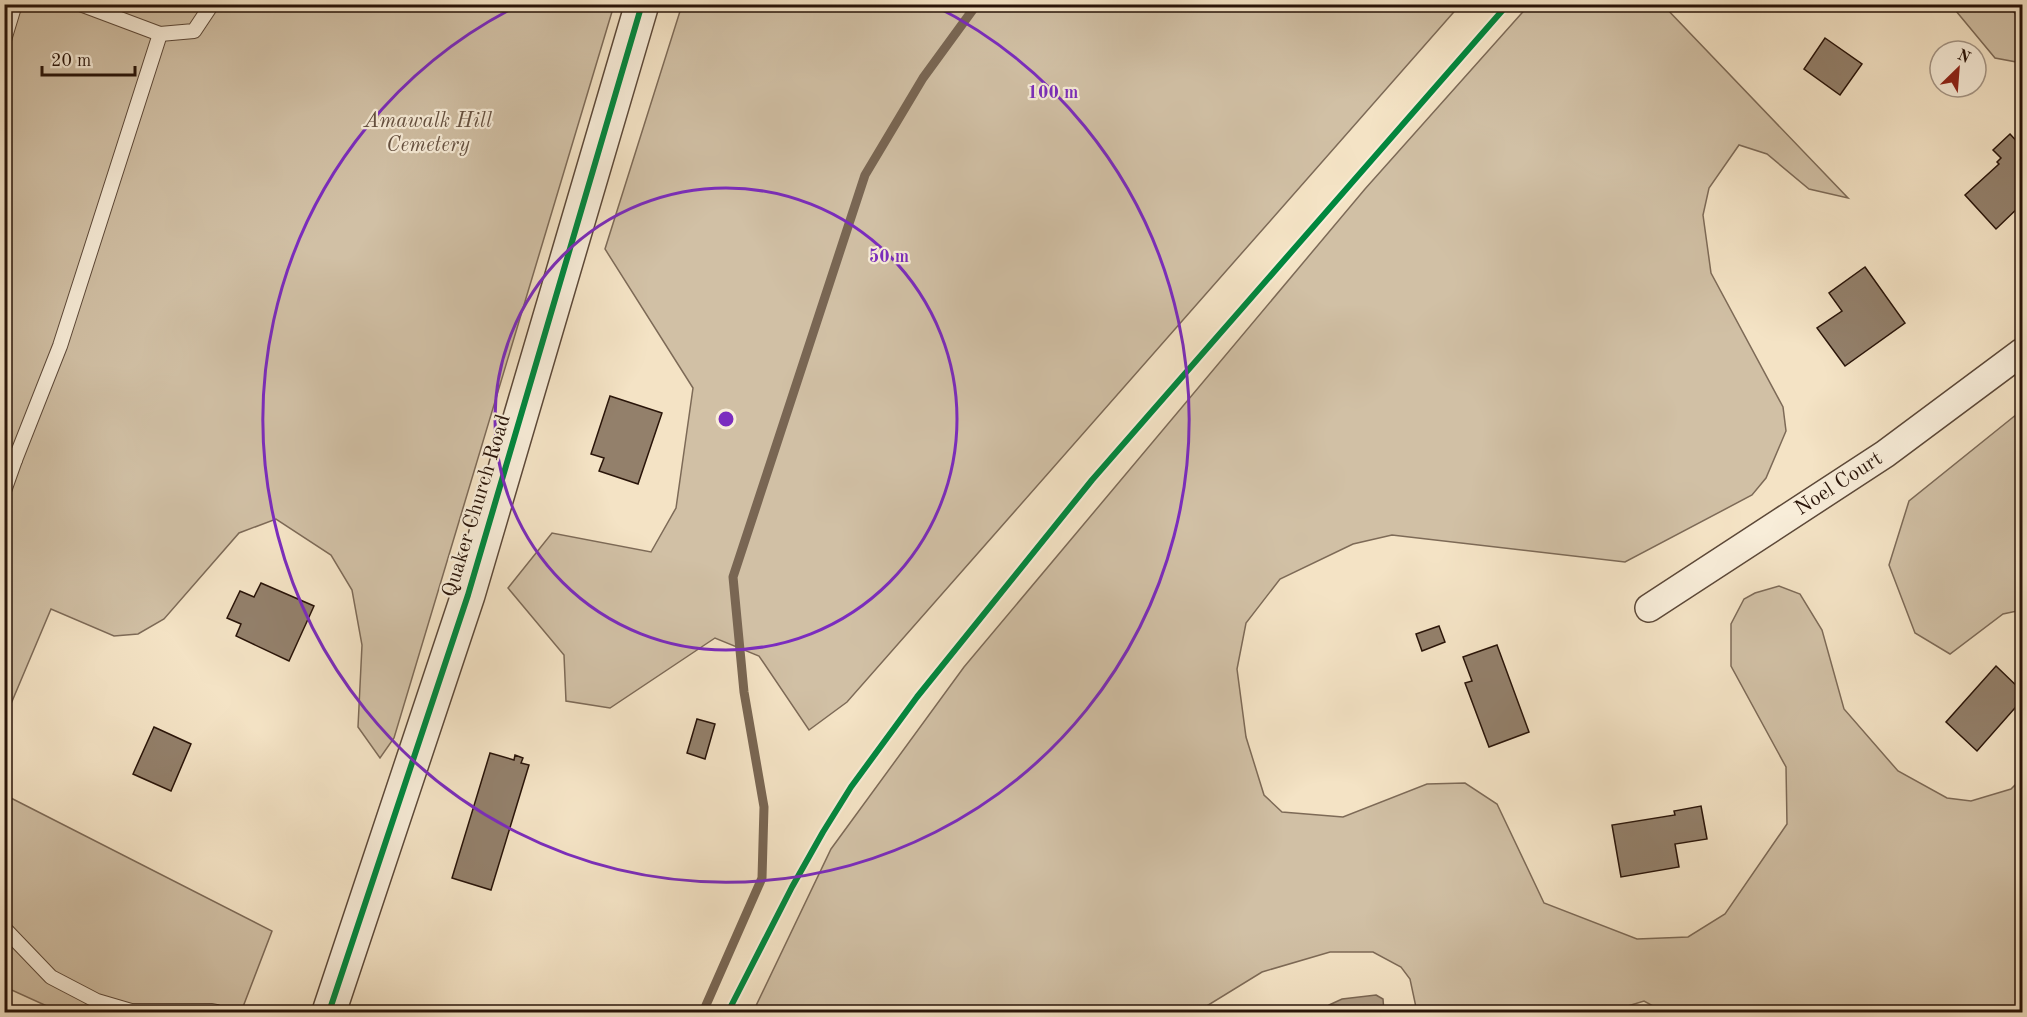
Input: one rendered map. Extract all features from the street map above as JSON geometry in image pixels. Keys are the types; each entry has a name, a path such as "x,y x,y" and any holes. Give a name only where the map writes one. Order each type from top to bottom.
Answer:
{"street":[{"name":"Quaker Church Road","path":"329,1012 468,595 642,4"},
{"name":"Noel Court","path":"1649,608 1885,454 2022,352"}],"lane":[{"path":"4,40 15,4"},
{"path":"80,4 160,34 194,32 212,4"},
{"path":"4,491 10,458 60,346 160,34"},
{"path":"4,928 51,977 97,1000 130,1011 217,1012"}],"green space":[{"path":"682,4 1460,5 847,702 809,730 759,656 715,638 610,708 566,701 564,655 508,588 552,533 651,552 676,508 693,388 605,249"},
{"name":"Amawalk Hill Cemetery","path":"5,5 614,5 394,738 380,758 358,727 362,645 352,590 331,555 276,519 239,533 164,619 138,634 114,636 51,609 5,718"},
{"path":"1529,5 1663,5 1848,198 1809,189 1767,154 1739,145 1709,188 1703,215 1711,273 1783,407 1786,431 1766,478 1752,495 1625,562 1392,535 1353,544 1280,579 1246,623 1237,669 1246,737 1264,795 1282,812 1343,817 1427,784 1465,783 1497,804 1544,903 1637,939 1688,937 1725,914 1787,824 1786,767 1731,666 1731,624 1744,599 1779,586 1800,594 1822,630 1844,709 1898,771 1947,798 1971,801 2011,789 2022,778 2022,1008 2020,1012 1664,1012 1644,1001 1608,1012 1417,1012 1410,979 1401,967 1373,952 1330,952 1262,972 1197,1012 753,1012 831,849 964,667 1365,189"},
{"path":"1951,5 2009,5 2022,23 2022,63 1995,58 1988,50 1988,39 1979,39"},
{"path":"2022,410 2022,610 2003,614 1950,654 1915,633 1889,565 1909,501"},
{"path":"5,795 272,931 241,1012 60,1012 5,987"}],"shaded area":[{"path":"1376,995 1383,999 1384,1012 1330,1012 1329,1005 1342,999"}],"building":[{"path":"1825,38 1862,64 1840,95 1804,69"},
{"path":"2010,134 2022,147 2022,204 1996,229 1965,195 1999,164 1997,162 2001,158 1993,150"},
{"path":"1865,267 1905,323 1845,366 1817,328 1842,311 1829,293"},
{"path":"610,396 662,413 638,484 599,471 604,458 591,454"},
{"path":"261,583 314,606 289,661 236,636 241,624 227,618 240,591 254,597"},
{"path":"1439,626 1445,642 1422,651 1416,634"},
{"path":"1497,645 1529,732 1489,747 1465,683 1472,681 1463,657"},
{"path":"1996,666 2022,691 2022,700 1977,751 1946,722"},
{"path":"697,719 715,724 705,759 687,753"},
{"path":"154,727 191,744 171,791 133,774"},
{"path":"490,753 514,760 515,755 523,758 521,763 529,765 491,890 452,878"},
{"path":"1701,806 1707,839 1675,844 1679,867 1621,877 1612,825 1675,815 1674,811"}],"waterway":[{"path":"703,1012 762,878 764,807 744,692 733,577 865,175 923,78 977,4"}],"cycle path":[{"path":"329,1012 468,595 642,4"},
{"path":"728,1012 823,832 851,787 917,697 1092,480 1508,4"}]}
